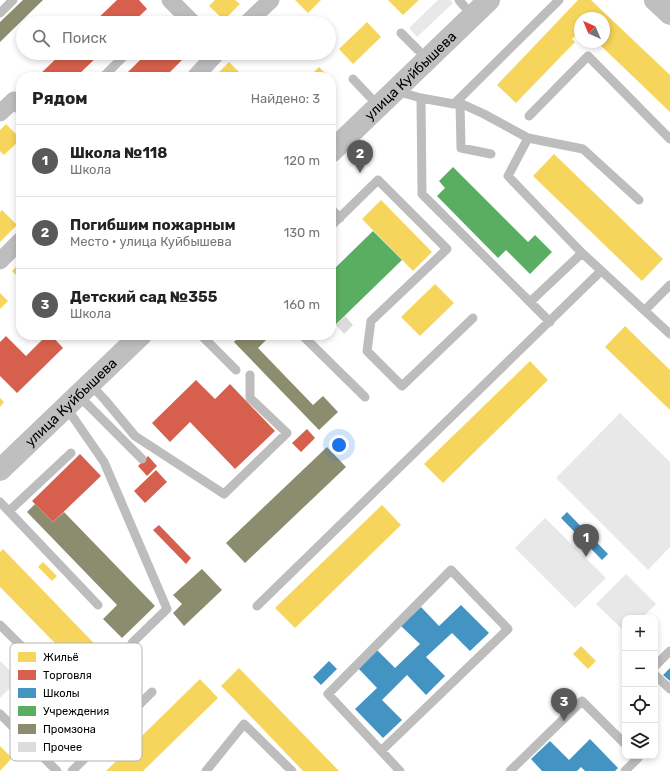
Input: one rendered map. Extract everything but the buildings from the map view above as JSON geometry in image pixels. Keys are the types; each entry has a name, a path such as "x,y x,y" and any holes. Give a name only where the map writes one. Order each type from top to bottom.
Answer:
{"main road":[{"name":"улица Куйбышева","path":"336,147 489,0"},
{"path":"655,0 670,14"},
{"name":"улица Куйбышева","path":"336,130 418,50 464,2"},
{"name":"улица Куйбышева","path":"0,453 119,340"},
{"name":"улица Куйбышева","path":"0,470 136,340"}],"street":[{"path":"170,0 185,16"},
{"path":"254,16 271,0"},
{"path":"200,72 211,60"},
{"path":"0,112 16,104"},
{"path":"0,261 16,245"}],"lane":[{"path":"0,13 14,0"},
{"path":"457,104 559,0"},
{"path":"401,33 418,50"},
{"path":"529,116 588,56 670,139"},
{"path":"108,72 120,60"},
{"path":"353,79 370,97"},
{"path":"395,90 421,98 457,104 484,114 528,138 583,149 639,200"},
{"path":"421,98 422,194 550,322"},
{"path":"457,104 462,148 491,154"},
{"path":"528,138 508,176 582,253 646,310 670,334"},
{"path":"336,222 378,180 447,249 371,322 367,351 402,386 473,318"},
{"path":"336,214 340,218"},
{"path":"530,302 582,253"},
{"path":"257,606 601,271"},
{"path":"646,310 670,285"},
{"path":"206,340 236,370"},
{"path":"307,340 365,397"},
{"path":"78,395 105,400 135,436 224,494 287,433 250,398 250,375"},
{"path":"78,395 142,459"},
{"path":"78,395 104,462 167,608 132,643"},
{"path":"9,511 71,453"},
{"path":"0,502 98,605"},
{"path":"381,751 508,629 451,570 328,694 381,751 400,771"},
{"path":"0,624 19,643"},
{"path":"658,663 670,651"},
{"path":"658,677 670,689"},
{"path":"142,702 152,692"},
{"path":"510,771 582,701 622,741"},
{"path":"0,714 10,724"},
{"path":"206,771 244,724 292,771"},
{"path":"625,771 637,759"},
{"path":"47,761 57,771"},
{"path":"72,771 82,761"}],"shaded area":[{"path":"438,0 450,0 453,3 417,37 409,28"},
{"path":"620,413 670,462 670,547 648,570 556,478"},
{"path":"545,518 606,578 575,608 515,548"},
{"path":"626,574 656,604 645,615 622,615 622,629 596,604"},
{"path":"0,661 10,670 10,688 0,698"}],"place":[{"name":"Погибшим пожарным","path":"360,173"},
{"name":"Школа №118","path":"586,557"},
{"name":"Детский сад №355","path":"564,721"}]}
